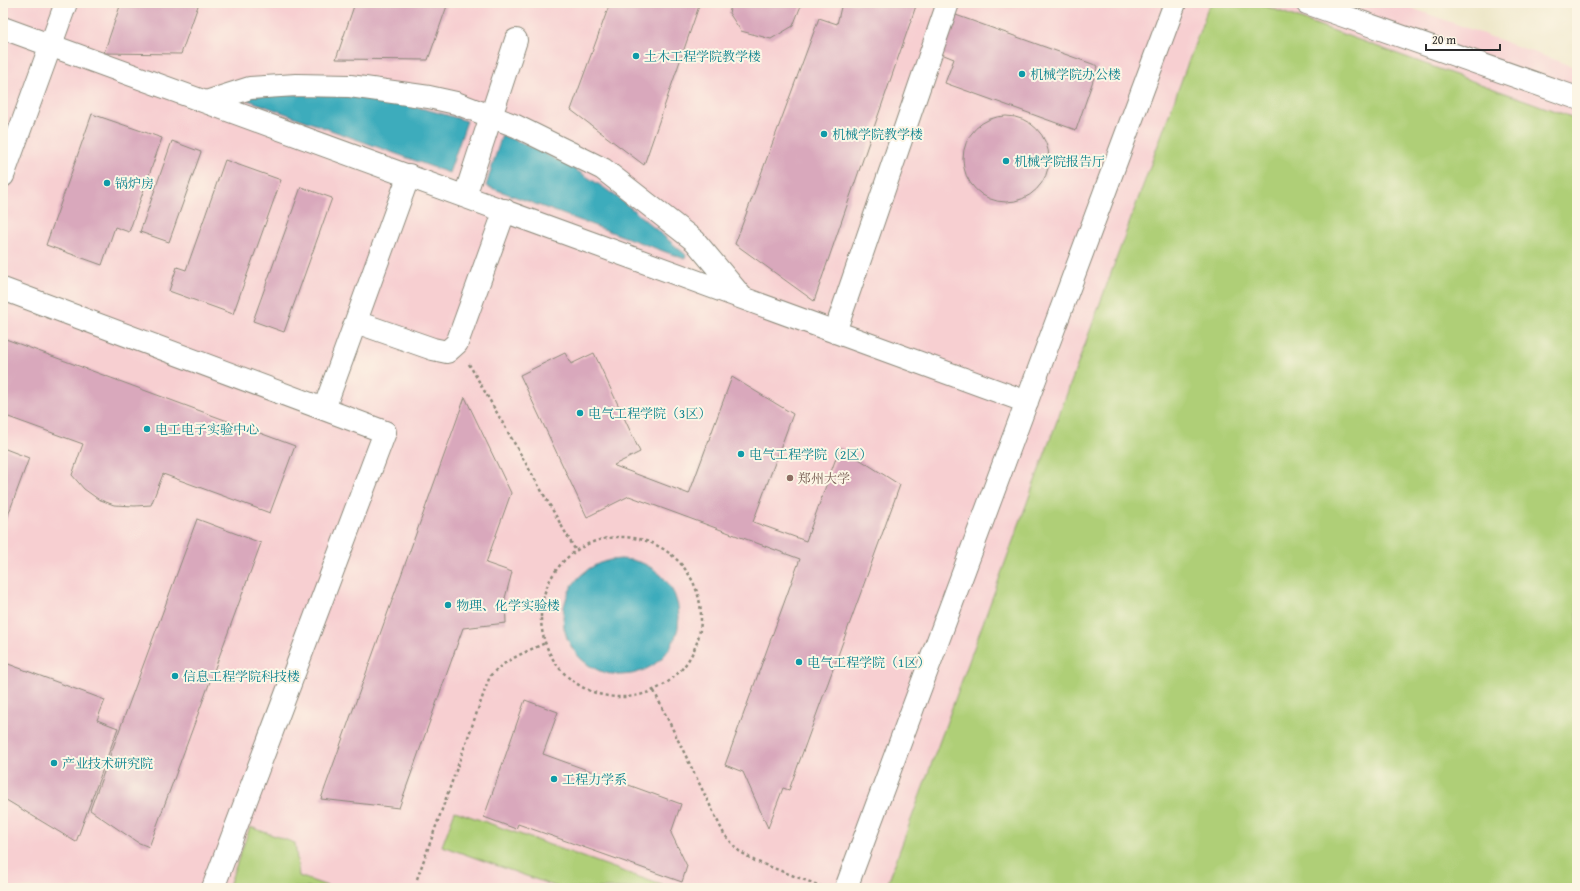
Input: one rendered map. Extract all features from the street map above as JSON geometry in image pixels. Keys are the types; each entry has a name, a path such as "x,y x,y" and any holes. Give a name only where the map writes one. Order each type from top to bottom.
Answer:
{"lane":[{"path":"3,176 66,3"},
{"path":"835,332 948,3"},
{"path":"846,888 1175,3"},
{"path":"1307,3 1577,98"},
{"path":"3,28 505,210 1027,402"},
{"path":"465,196 516,40"},
{"path":"206,102 250,88 296,84 350,86 429,97 456,103 491,116 565,148 603,169 695,241 742,297"},
{"path":"324,409 409,175"},
{"path":"356,322 447,352 457,343 505,210"},
{"path":"3,289 384,432 213,888"}],"path":[{"path":"457,343 576,552"},
{"path":"612,537 628,537 643,540 658,546 673,556 685,568 694,584 700,601 702,619 699,637 693,654 683,669 670,682 654,691 637,696 619,698 602,696 584,690 570,680 557,667 545,643 541,624 541,609 544,594 558,567 576,552 596,541 612,537"},
{"path":"417,880 490,676 496,669 507,662 545,643"},
{"path":"654,691 724,834 739,851 755,861 826,888"}],"shaded area":[{"name":"郑州大学","path":"3,3 1398,3 1577,68 1577,888 3,888"}],"green space":[{"path":"1212,3 1257,3 1577,119 1577,888 886,888 1208,8"},
{"path":"455,811 667,888 560,888 442,846"},
{"path":"250,827 295,843 299,876 333,888 228,888"}],"water":[{"path":"287,94 339,95 384,100 426,109 467,121 449,173 248,100 249,96"},
{"path":"502,135 553,158 602,186 632,209 686,255 685,259 486,186"},
{"path":"621,559 643,563 653,568 662,576 670,585 675,595 679,617 675,639 670,649 662,658 653,666 643,671 621,675 599,671 589,666 580,658 572,649 567,639 563,617 567,595 572,585 580,576 589,568 599,563"}],"building":[{"path":"121,3 199,3 181,54 104,53"},
{"path":"355,3 448,3 428,60 336,59"},
{"name":"土木工程学院教学楼","path":"610,3 700,3 644,165 571,110"},
{"path":"732,3 802,3 793,26 771,39 741,31 729,13"},
{"name":"机械学院教学楼","path":"842,3 917,3 814,301 735,244 819,18 837,24"},
{"name":"机械学院办公楼","path":"953,14 1098,66 1076,130 945,83 954,59 939,53"},
{"name":"锅炉房","path":"92,114 162,138 129,232 115,227 102,265 46,245"},
{"name":"机械学院报告厅","path":"998,116 1014,116 1023,119 1037,128 1046,142 1049,151 1049,167 1046,176 1037,190 1023,199 1014,202 998,202 982,195 975,190 970,183 963,167 963,151 970,135 975,128 982,123"},
{"path":"172,141 201,152 169,242 140,232"},
{"path":"225,160 281,180 233,314 169,291 177,267 186,270"},
{"path":"301,187 332,198 284,332 253,321"},
{"name":"电工电子实验中心","path":"3,338 295,446 270,513 163,474 151,505 114,505 98,499 84,489 72,475 83,444 3,415"},
{"path":"565,353 571,364 594,353 640,452 614,465 689,494 732,377 793,414 753,522 806,541 840,447 900,485 789,790 783,788 768,828 743,772 725,765 800,559 629,496 587,517 520,375"},
{"name":"物理、化学实验楼","path":"465,397 511,493 486,563 512,572 505,598 506,623 463,628 399,808 321,799"},
{"path":"3,448 29,458 3,529"},
{"name":"信息工程学院科技楼","path":"197,519 261,543 149,847 137,842 90,810"},
{"name":"产业技术研究院","path":"3,662 105,700 97,720 118,728 76,842 3,798"},
{"name":"工程力学系","path":"525,700 558,712 543,754 681,804 671,833 687,866 682,882 518,824 516,829 484,817"}],"place":[{"name":"土木工程学院教学楼","path":"636,56"},
{"name":"机械学院办公楼","path":"1022,74"},
{"name":"机械学院教学楼","path":"824,134"},
{"name":"机械学院报告厅","path":"1006,161"},
{"name":"锅炉房","path":"107,183"},
{"name":"电气工程学院（3区）","path":"580,413"},
{"name":"电工电子实验中心","path":"147,429"},
{"name":"电气工程学院（2区）","path":"741,454"},
{"name":"郑州大学","path":"790,478"},
{"name":"物理、化学实验楼","path":"448,605"},
{"name":"电气工程学院（1区）","path":"799,662"},
{"name":"信息工程学院科技楼","path":"175,676"},
{"name":"产业技术研究院","path":"54,763"},
{"name":"工程力学系","path":"554,779"}]}
